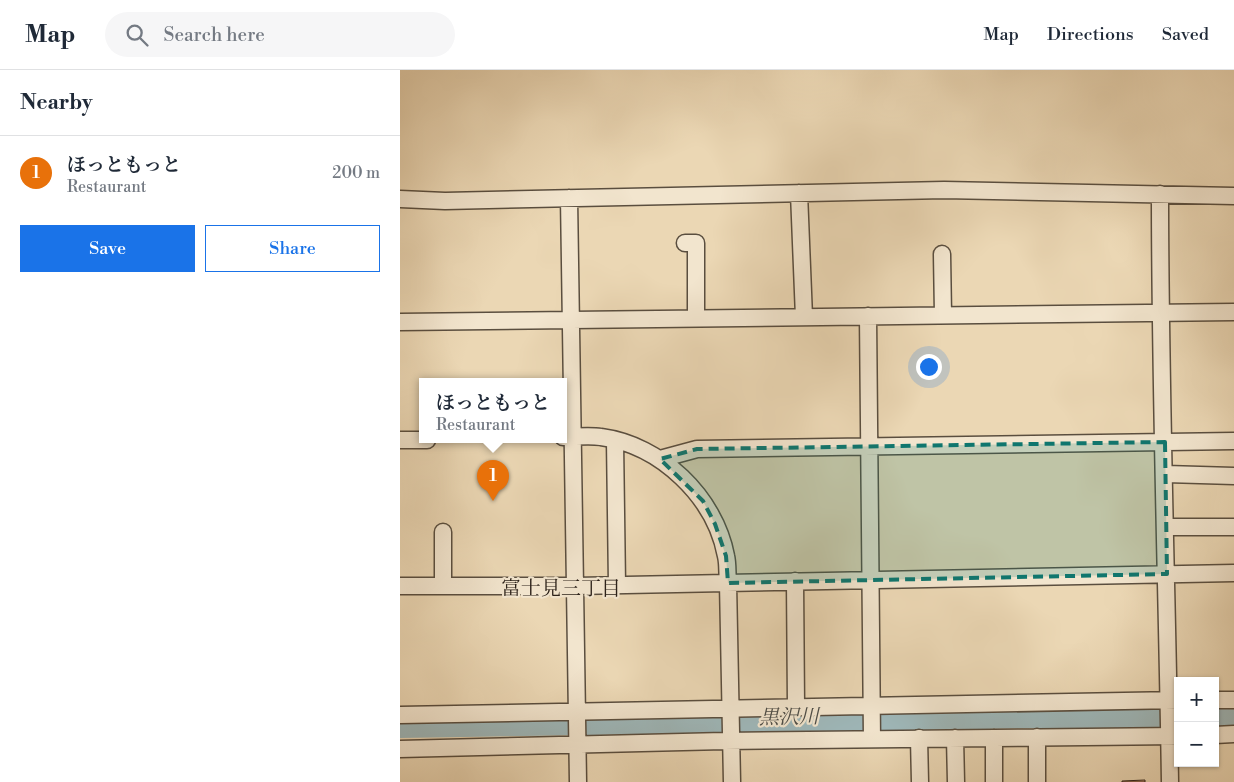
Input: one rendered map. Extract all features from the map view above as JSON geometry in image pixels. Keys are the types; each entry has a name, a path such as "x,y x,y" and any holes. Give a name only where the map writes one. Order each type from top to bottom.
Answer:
{"street":[{"path":"400,199 445,201 944,190 1234,196"},
{"path":"799,193 804,317"},
{"path":"1160,194 1160,313 1166,474 1167,574 1174,736 1170,782"},
{"path":"569,198 571,320 568,437 576,586 578,782"},
{"path":"686,243 696,243 696,318"},
{"path":"942,254 943,315"},
{"path":"400,322 1234,312"},
{"path":"868,316 872,739"},
{"path":"568,437 601,437 615,440 631,445 660,459 679,473 703,501 715,524 726,556 728,582 732,782"},
{"path":"400,440 419,440"},
{"path":"615,440 617,585"},
{"path":"660,459 698,449 1234,441"},
{"path":"1166,474 1234,476"},
{"path":"1166,527 1234,527"},
{"path":"443,532 443,586"},
{"path":"400,586 576,586 1234,573"},
{"path":"795,581 796,707"},
{"path":"400,715 1173,700"},
{"path":"1219,700 1234,700"},
{"path":"1219,735 1234,734"},
{"path":"400,749 732,741 1174,736"},
{"path":"1037,737 1037,782"},
{"path":"919,738 920,782"},
{"path":"955,738 956,782"},
{"path":"994,738 994,782"}],"highlighted area":[{"path":"1165,442 1167,574 728,583 726,556 715,524 703,501 660,459 697,449"}],"building":[{"path":"1145,780 1145,782 1122,782 1122,781"}],"waterway":[{"name":"黒沢川","path":"400,724 1054,714 1174,715"},
{"name":"黒沢川","path":"1219,717 1234,719"}],"place":[{"name":"ほっともっと","path":"493,501"}],"district":[{"name":"富士見三丁目","path":"561,589"}]}
